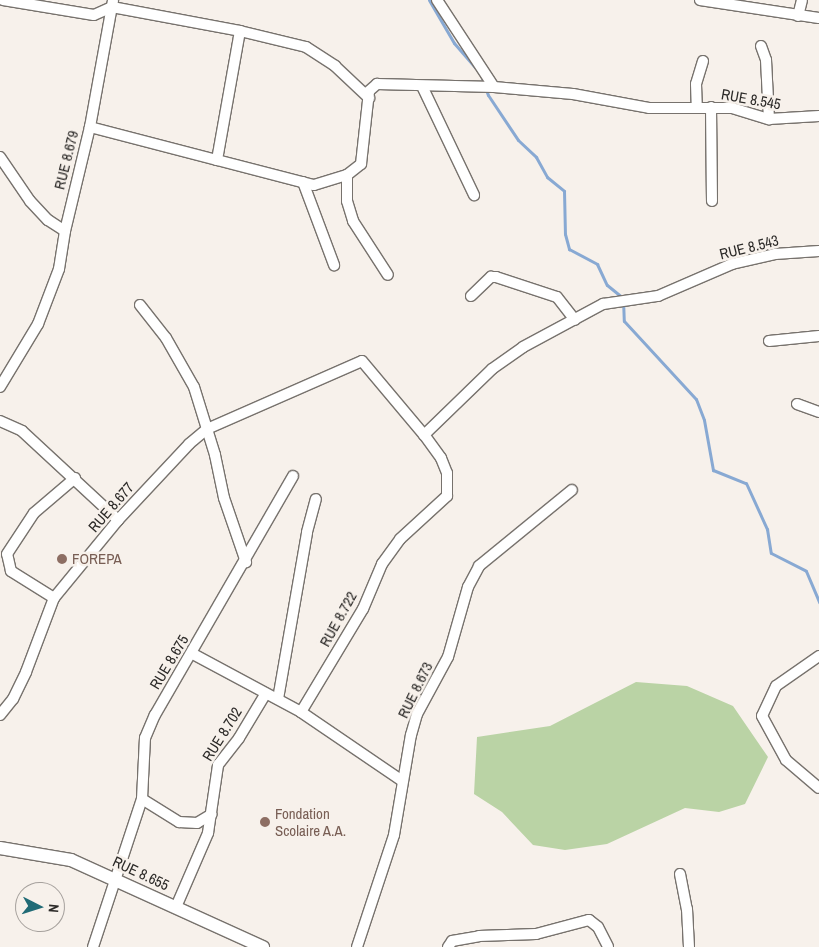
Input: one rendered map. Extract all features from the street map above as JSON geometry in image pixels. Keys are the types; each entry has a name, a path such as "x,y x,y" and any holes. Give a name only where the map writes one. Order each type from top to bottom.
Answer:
{"street":[{"path":"3,0 94,16 112,4 306,47 335,66 369,98 361,164 347,175 347,202 353,220 388,275"},
{"path":"437,0 494,87"},
{"path":"700,0 819,18"},
{"path":"798,16 802,0"},
{"path":"90,127 112,4"},
{"path":"217,160 240,31"},
{"path":"761,46 766,60 770,119"},
{"path":"697,108 696,84 703,61"},
{"name":"RUE 8.545","path":"369,98 369,91 377,84 494,87 573,94 648,108 732,108 770,119 819,116"},
{"path":"422,86 474,195"},
{"path":"711,107 712,201"},
{"name":"RUE 8.679","path":"0,387 38,324 59,269 65,230 90,127 314,185 347,175"},
{"path":"0,157 30,201 48,220 65,230"},
{"path":"302,182 334,265"},
{"name":"RUE 8.543","path":"424,435 492,369 523,348 603,304 644,300 732,264 775,254 819,251"},
{"path":"471,296 491,277 496,276 556,296 575,320"},
{"path":"140,305 166,338 194,387 207,429 224,498 246,562"},
{"path":"769,341 819,336"},
{"name":"RUE 8.677","path":"0,715 13,699 26,672 54,598 118,520 189,444 207,429 362,361 424,435"},
{"path":"797,404 819,412"},
{"path":"0,421 22,431 76,478 118,520"},
{"name":"RUE 8.722","path":"301,712 363,610 382,564 400,539 447,496 447,473 441,458 424,435"},
{"name":"RUE 8.675","path":"94,947 114,877 142,799 145,738 155,715 193,654 293,476"},
{"path":"54,598 11,571 8,554 34,513 76,478"},
{"name":"RUE 8.673","path":"357,947 394,834 401,780 417,714 448,657 468,587 479,566 572,490"},
{"path":"278,699 307,532 316,499"},
{"path":"193,654 301,712 401,780"},
{"path":"819,656 776,686 766,702 762,716 770,736 786,760 819,788"},
{"name":"RUE 8.702","path":"176,907 208,833 218,765 239,738 266,692"},
{"path":"142,799 179,822 197,823 212,814"},
{"name":"RUE 8.655","path":"0,848 71,860 114,877 263,947"},
{"path":"680,874 687,909 689,947"},
{"path":"448,947 452,941 536,934 589,920 598,927 608,947"}],"green space":[{"path":"636,682 687,686 733,706 768,757 745,804 719,812 685,808 607,844 565,850 533,845 502,812 474,794 477,737 550,726"}],"waterway":[{"path":"429,0 454,43 476,68"},
{"path":"481,75 488,95 518,140 536,157 547,177 564,191 565,234 569,249 597,264 607,285 623,298 624,321 696,399 704,420 713,470 746,483 767,529 771,553 806,571 819,602"}],"place":[{"name":"FOREPA","path":"62,559"},
{"name":"Fondation Scolaire A.A.","path":"265,822"}]}
